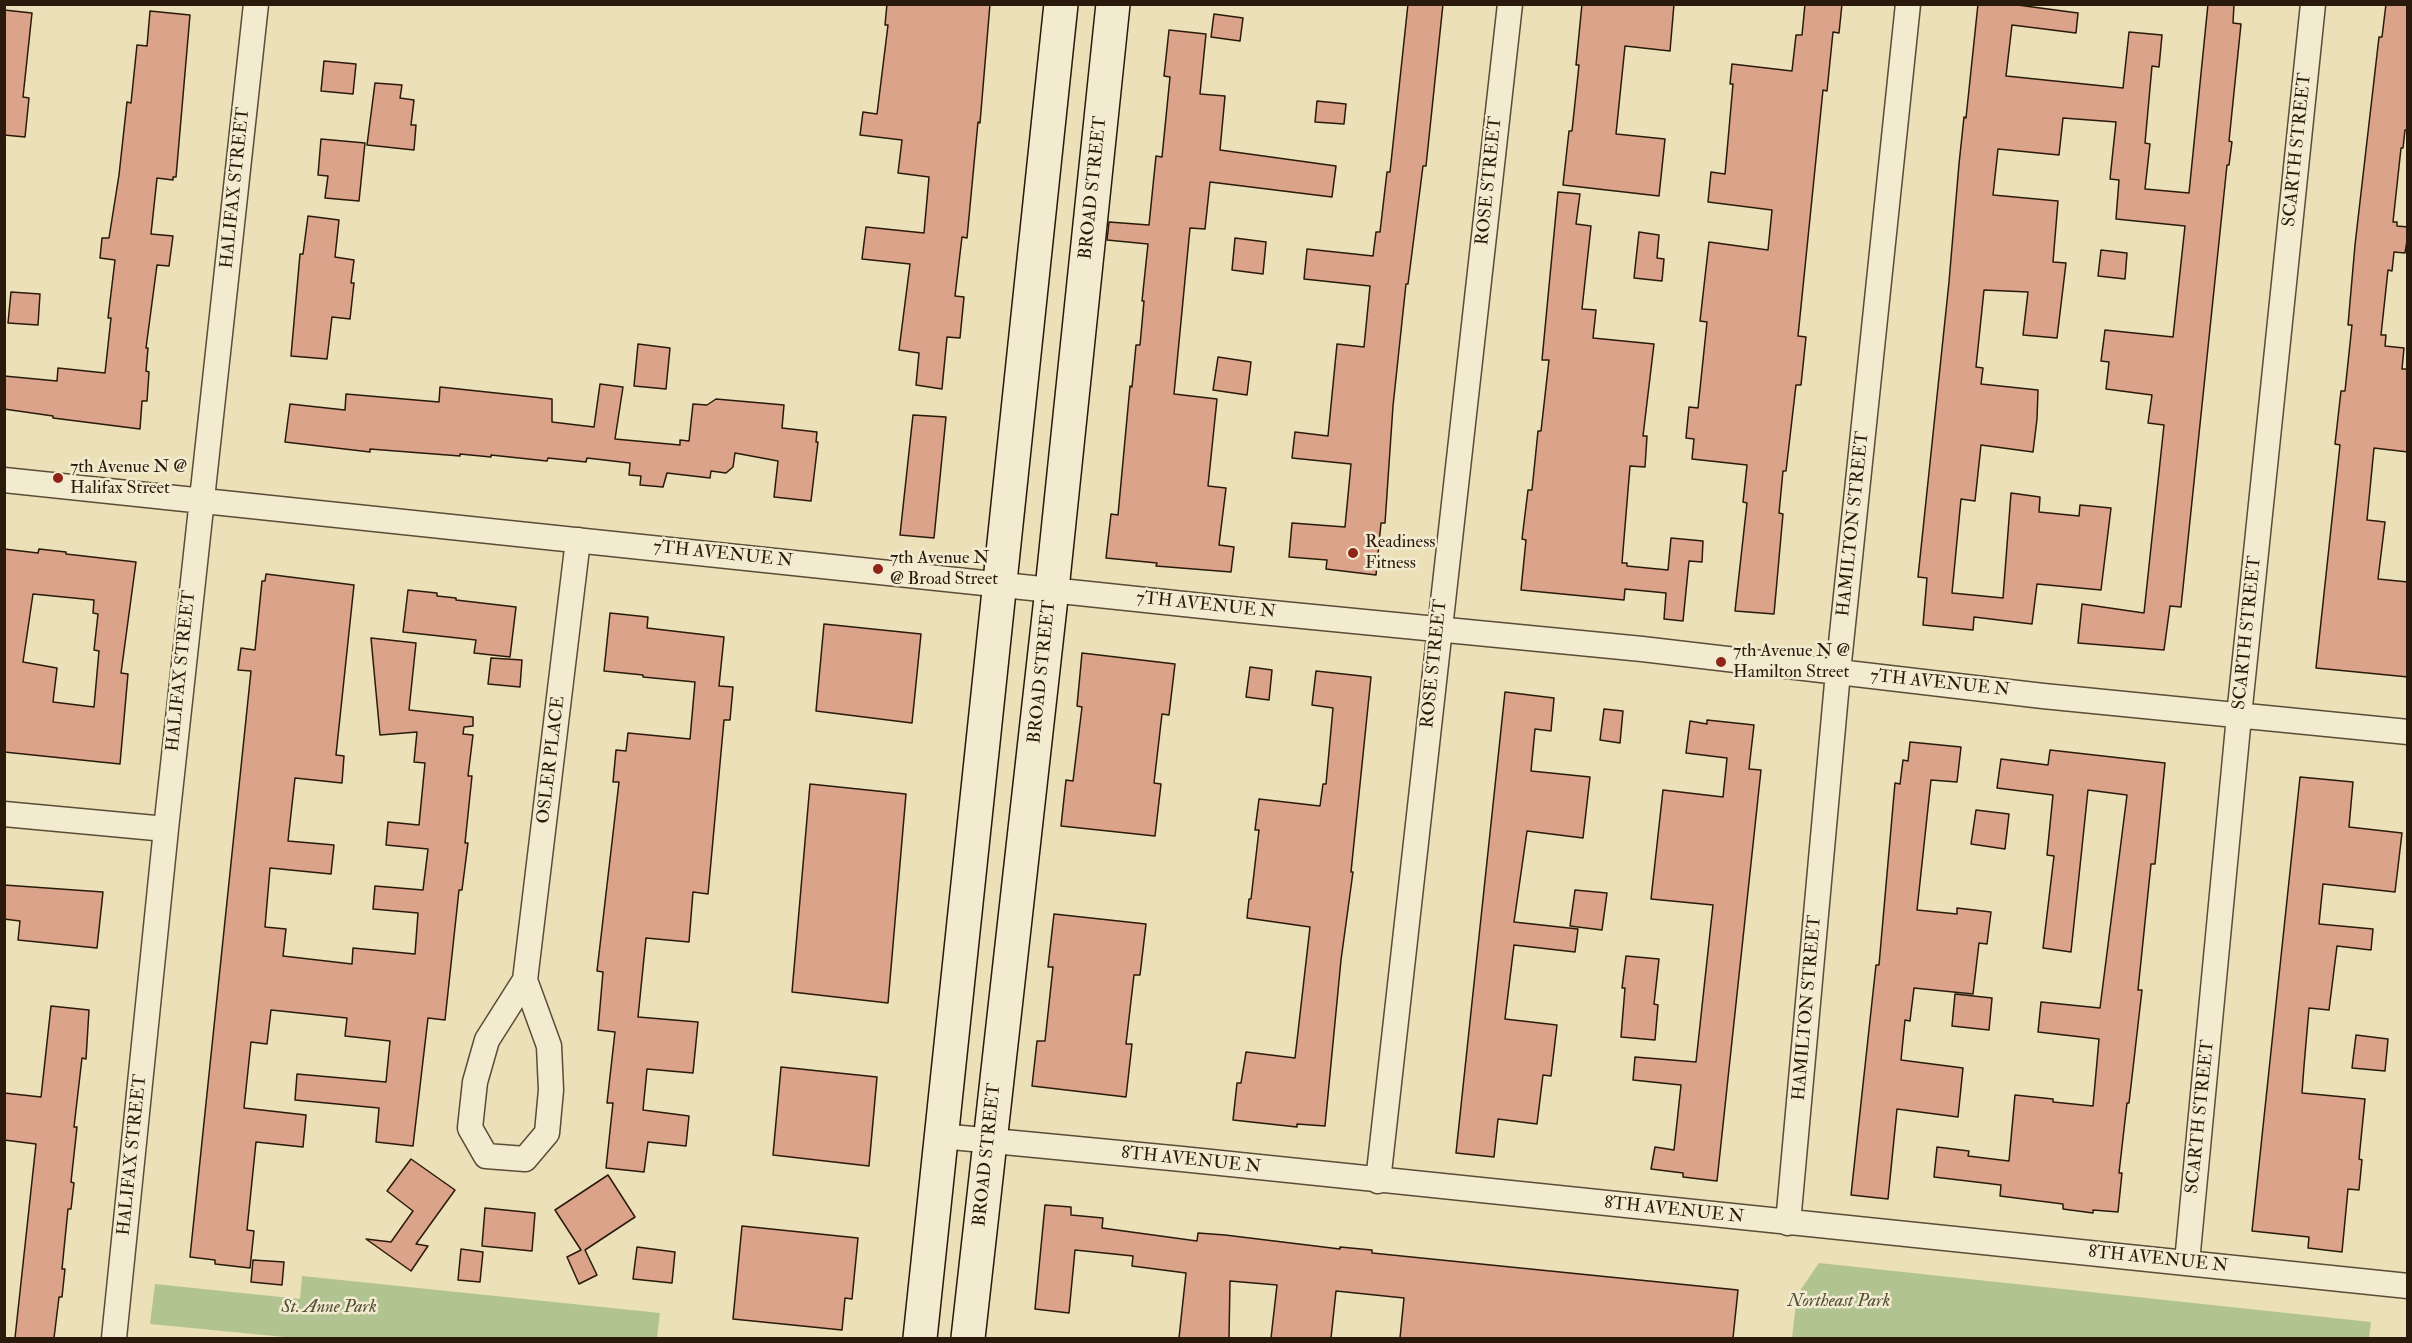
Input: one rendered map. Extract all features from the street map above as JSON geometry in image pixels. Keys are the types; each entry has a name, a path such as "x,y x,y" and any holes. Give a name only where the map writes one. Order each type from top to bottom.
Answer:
{"main road":[{"path":"920,1338 1062,4"},
{"name":"BROAD STREET","path":"968,1338 1052,589 1113,4"}],"street":[{"name":"HALIFAX STREET","path":"114,1338 201,501 256,4"},
{"name":"ROSE STREET","path":"1378,1181 1510,4"},
{"name":"HAMILTON STREET","path":"1788,1223 1839,672 1908,4"},
{"name":"SCARTH STREET","path":"2187,1262 2239,716 2313,4"},
{"name":"7TH AVENUE N","path":"4,480 1241,610 1642,649 2239,716 2408,732"},
{"name":"OSLER PLACE","path":"525,980 549,1046 552,1090 547,1133 525,1159 486,1156 470,1128 475,1082 487,1040 525,980 578,540"},
{"path":"4,814 166,830"},
{"name":"8TH AVENUE N","path":"941,1136 2408,1286"}],"green space":[{"name":"Northeast Park","path":"1819,1263 2371,1322 2369,1338 1792,1338 1797,1295"},
{"name":"St. Anne Park","path":"302,1276 660,1313 657,1338 295,1338 150,1324 155,1284 300,1299"}],"building":[{"path":"887,4 990,4 967,238 962,237 955,296 964,297 960,338 947,337 942,389 916,385 919,353 899,350 910,264 862,259 866,227 924,233 929,177 898,173 902,140 860,135 863,112 877,114 888,25 885,25"},
{"path":"1408,4 1443,4 1426,166 1423,166 1408,284 1406,284 1393,406 1385,523 1381,523 1376,575 1326,569 1327,560 1289,557 1292,523 1345,527 1351,464 1292,458 1295,432 1328,436 1337,344 1364,347 1370,286 1304,279 1307,249 1373,256 1376,232 1380,232 1387,172 1390,172"},
{"path":"1582,4 1674,4 1670,51 1625,46 1616,134 1665,139 1659,196 1563,185 1579,65 1576,65"},
{"path":"1805,4 1842,4 1839,33 1833,32 1827,91 1823,90 1798,336 1806,337 1801,385 1796,385 1786,471 1783,471 1779,513 1783,514 1774,614 1735,611 1747,503 1743,502 1747,465 1692,459 1694,439 1686,438 1689,407 1698,408 1707,322 1700,321 1709,242 1768,250 1772,210 1708,202 1711,172 1725,174 1733,84 1730,84 1732,64 1792,71 1796,35 1802,35"},
{"path":"1978,4 2010,4 2078,13 2076,33 2012,25 2006,76 2123,88 2129,32 2162,35 2159,67 2152,66 2145,143 2150,144 2145,189 2189,193 2208,4 2234,4 2233,23 2241,24 2229,141 2232,142 2229,165 2227,165 2181,607 2170,606 2164,650 2078,643 2082,604 2144,613 2164,425 2148,423 2152,395 2106,389 2109,362 2101,361 2105,330 2173,337 2185,226 2116,219 2119,180 2110,179 2116,122 2063,118 2059,155 1998,149 1993,195 2058,201 2053,262 2066,263 2057,338 2023,335 2028,292 1984,290 1976,367 1983,368 1981,384 2038,390 2037,419 2033,452 1981,445 1975,501 1961,499 1952,593 2003,598 2011,493 2040,497 2039,512 2079,516 2080,505 2111,508 2101,590 2037,584 2032,624 1974,617 1973,630 1923,625 1927,578 1918,577 1959,164"},
{"path":"2386,4 2408,4 2408,130 2405,130 2403,148 2401,148 2393,222 2397,222 2397,226 2408,227 2408,234 2405,253 2394,252 2392,271 2388,270 2381,335 2386,335 2385,346 2404,348 2402,369 2408,369 2408,452 2374,448 2367,520 2385,522 2378,579 2408,582 2408,677 2316,668 2340,445 2335,444 2341,391 2345,391 2352,325 2348,325 2355,245 2379,37 2382,37"},
{"path":"4,10 32,13 23,97 29,98 25,137 4,135"},
{"path":"150,11 190,15 176,177 173,177 173,180 157,178 151,234 173,236 169,266 157,265 146,348 148,348 146,371 149,372 147,401 142,401 140,429 4,409 4,376 57,381 58,368 105,373 111,318 108,318 115,260 100,258 102,238 109,238 127,102 131,103 137,45 147,46"},
{"path":"1214,14 1243,18 1240,41 1211,37"},
{"path":"1169,30 1206,34 1200,94 1225,96 1220,150 1336,166 1332,197 1210,182 1205,229 1190,228 1174,394 1217,399 1208,486 1226,488 1219,545 1234,547 1231,572 1156,566 1157,563 1106,558 1111,514 1118,515 1130,386 1132,387 1136,345 1140,345 1148,244 1107,240 1109,222 1149,225 1156,156 1162,157 1170,77 1164,76"},
{"path":"324,61 356,64 353,94 321,91"},
{"path":"375,83 402,85 400,98 414,100 411,125 416,125 414,150 367,145"},
{"path":"1317,101 1346,104 1344,124 1315,122"},
{"path":"321,139 365,143 359,201 325,198 328,176 318,175"},
{"path":"1558,192 1580,194 1576,224 1591,226 1582,309 1596,310 1593,338 1654,344 1643,436 1647,436 1645,467 1630,466 1622,563 1627,563 1627,566 1668,570 1671,538 1703,541 1702,562 1689,561 1683,621 1664,619 1666,593 1625,589 1624,600 1521,590 1526,540 1522,539 1528,490 1532,490 1538,431 1541,431 1549,360 1542,360"},
{"path":"308,216 339,220 335,257 354,260 350,319 332,317 327,359 291,356 300,254 303,254"},
{"path":"1639,232 1659,235 1657,258 1664,259 1662,281 1634,278"},
{"path":"1235,238 1266,242 1263,274 1232,270"},
{"path":"2101,250 2127,253 2125,279 2098,276"},
{"path":"11,292 40,294 38,325 8,323"},
{"path":"638,344 670,348 666,389 634,386"},
{"path":"1218,357 1251,362 1247,395 1213,390"},
{"path":"600,384 623,387 615,439 680,445 680,440 689,441 693,404 707,405 716,399 784,405 782,428 817,432 816,442 818,442 811,501 774,497 778,461 735,453 733,467 726,473 711,471 710,478 667,473 663,487 640,485 641,476 629,475 630,463 587,458 586,462 548,458 547,461 491,455 491,457 460,454 460,456 370,449 370,452 285,442 290,404 345,410 346,394 439,402 440,387 552,399 552,422 594,427"},
{"path":"913,415 946,417 934,538 900,535"},
{"path":"4,549 38,553 39,549 136,562 121,673 128,674 120,764 4,752","holes":["33,594 94,600 93,613 98,614 94,650 99,651 94,707 53,702 57,668 23,662"]},
{"path":"266,574 354,585 336,755 344,756 342,783 295,778 288,841 334,845 331,874 270,868 265,927 286,929 283,956 352,964 353,948 415,954 418,913 373,909 375,886 423,890 428,849 386,845 388,822 419,825 425,763 414,762 417,732 380,735 371,638 416,643 409,710 473,717 473,726 464,727 463,734 473,735 468,776 472,776 465,843 468,843 462,890 459,890 445,1020 428,1018 413,1146 376,1142 379,1108 295,1100 297,1074 386,1082 390,1041 345,1036 347,1018 271,1010 267,1044 251,1042 244,1108 306,1115 303,1147 256,1142 247,1230 254,1231 250,1268 215,1264 215,1260 190,1257 251,671 238,670 241,648 255,650 262,581 265,581"},
{"path":"408,590 437,593 437,596 456,598 456,600 516,607 510,657 474,653 476,640 403,632"},
{"path":"610,613 648,617 647,628 724,637 719,686 733,687 730,720 724,720 708,894 693,892 689,942 646,938 638,1017 698,1022 693,1073 647,1069 643,1110 689,1116 686,1146 648,1142 644,1172 606,1168 613,1103 607,1103 615,1032 598,1030 603,972 597,971 619,782 613,782 616,750 626,751 628,733 690,739 695,682 604,671"},
{"path":"824,624 921,634 912,723 816,711"},
{"path":"1082,653 1175,664 1169,715 1162,714 1154,783 1161,784 1155,836 1061,826 1066,780 1073,781 1082,707 1077,706"},
{"path":"491,658 522,660 520,687 488,684"},
{"path":"1250,667 1272,670 1269,700 1246,697"},
{"path":"1316,671 1371,677 1351,872 1353,872 1341,960 1325,1126 1297,1124 1297,1127 1233,1120 1237,1083 1241,1083 1246,1052 1295,1058 1310,927 1247,918 1259,830 1255,830 1259,799 1320,806 1323,784 1326,784 1333,708 1312,705"},
{"path":"1505,692 1554,698 1551,731 1535,729 1531,771 1590,777 1583,838 1527,831 1514,922 1578,929 1575,952 1514,945 1505,1019 1557,1025 1551,1076 1543,1075 1537,1124 1498,1119 1494,1157 1456,1153"},
{"path":"1604,709 1623,711 1620,743 1600,740"},
{"path":"1707,720 1754,725 1749,769 1761,770 1717,1181 1683,1177 1683,1173 1651,1169 1655,1147 1674,1150 1681,1085 1633,1080 1635,1057 1696,1062 1713,905 1651,899 1663,790 1723,797 1727,758 1686,753 1690,721 1707,724"},
{"path":"1910,742 1961,747 1957,782 1931,780 1917,910 1957,914 1957,908 1991,912 1987,944 1979,943 1973,994 1914,988 1910,1021 1905,1020 1901,1060 1963,1068 1958,1117 1897,1109 1888,1199 1851,1195 1876,965 1879,965 1895,783 1900,784 1903,760 1908,761"},
{"path":"2050,750 2165,763 2155,864 2151,864 2138,990 2142,990 2119,1173 2122,1173 2118,1212 2093,1210 2093,1213 2063,1209 2063,1204 2000,1196 2001,1185 1934,1177 1937,1147 1969,1151 1968,1156 2009,1161 2015,1095 2093,1106 2099,1039 2038,1032 2041,1002 2100,1008 2127,795 2088,790 2071,952 2043,948 2054,856 2047,855 2053,795 1997,788 2001,759 2048,765"},
{"path":"2300,777 2353,782 2349,827 2402,833 2395,892 2323,884 2319,924 2373,929 2371,950 2337,946 2329,1010 2309,1008 2302,1093 2365,1099 2359,1159 2362,1160 2359,1190 2348,1189 2342,1252 2308,1248 2309,1237 2252,1231"},
{"path":"810,784 906,794 888,1003 792,992"},
{"path":"1976,810 2009,814 2005,849 1971,844"},
{"path":"4,885 103,892 97,948 18,940 20,921 4,919"},
{"path":"1575,890 1607,893 1602,930 1570,926"},
{"path":"1054,914 1146,924 1140,975 1134,975 1126,1044 1132,1044 1126,1097 1032,1086 1037,1041 1045,1041 1053,967 1048,967"},
{"path":"1626,956 1659,959 1654,1004 1658,1005 1655,1040 1621,1037 1625,988 1622,988"},
{"path":"1955,994 1992,998 1989,1030 1952,1026"},
{"path":"51,1006 89,1010 86,1059 82,1058 74,1127 77,1127 71,1182 74,1183 71,1209 68,1209 62,1269 65,1269 62,1297 59,1297 54,1338 15,1338 36,1144 4,1140 4,1093 41,1097"},
{"path":"2356,1035 2388,1039 2385,1071 2352,1068"},
{"path":"781,1067 877,1077 869,1166 773,1155"},
{"path":"411,1159 455,1190 416,1244 428,1246 411,1271 366,1239 391,1242 413,1211 387,1191"},
{"path":"608,1175 635,1217 585,1250 597,1275 579,1284 567,1257 581,1250 555,1210"},
{"path":"1045,1205 1071,1207 1071,1215 1103,1218 1102,1228 1197,1241 1198,1233 1225,1235 1340,1249 1340,1247 1372,1250 1372,1253 1738,1290 1733,1338 1400,1338 1404,1298 1336,1291 1331,1338 1271,1338 1277,1285 1230,1281 1229,1338 1179,1338 1186,1273 1132,1266 1133,1256 1075,1250 1069,1313 1035,1309"},
{"path":"485,1208 535,1213 532,1251 482,1246"},
{"path":"742,1226 858,1238 852,1299 845,1298 842,1330 733,1319"},
{"path":"637,1247 675,1252 672,1283 633,1279"},
{"path":"461,1249 483,1252 480,1282 458,1280"},
{"path":"253,1260 284,1262 282,1285 251,1282"}],"place":[{"name":"7th Avenue N @ Halifax Street","path":"58,478"},
{"name":"Readiness Fitness","path":"1353,553"},
{"name":"7th Avenue N @ Broad Street","path":"878,569"},
{"name":"7th Avenue N @ Hamilton Street","path":"1721,662"}]}
